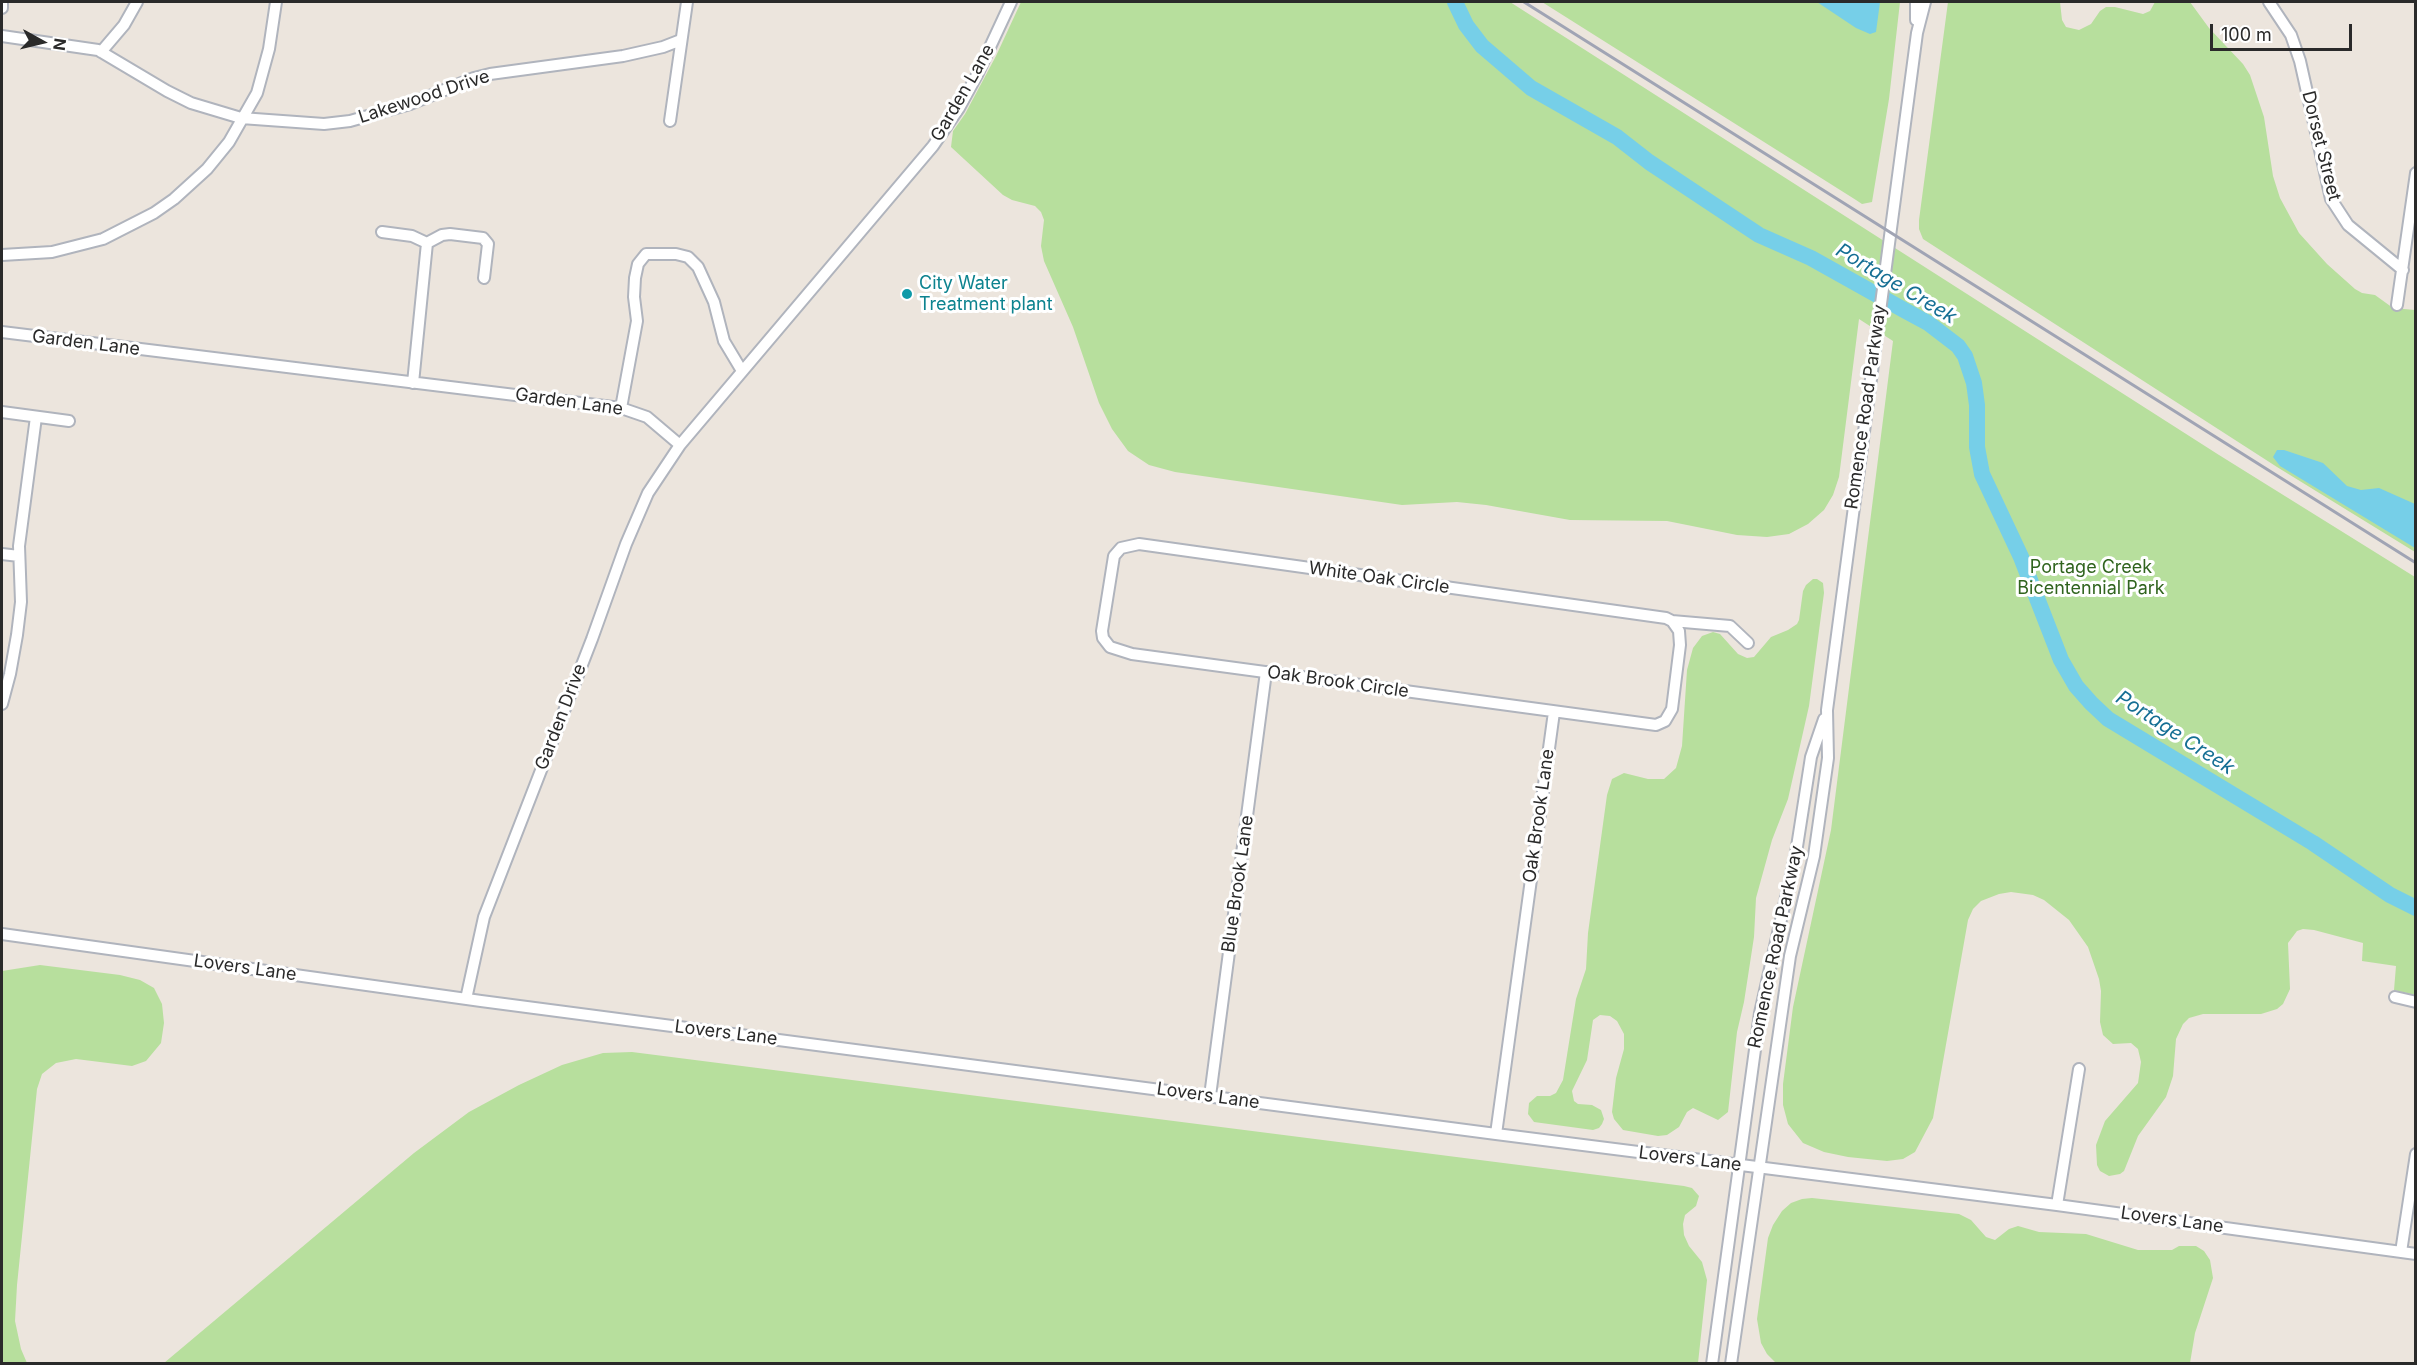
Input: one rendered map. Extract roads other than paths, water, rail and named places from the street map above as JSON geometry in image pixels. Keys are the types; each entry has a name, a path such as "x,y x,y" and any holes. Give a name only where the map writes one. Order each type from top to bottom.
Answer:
{"street":[{"path":"2,2 2,8"},
{"path":"101,52 124,25 136,2"},
{"path":"2,255 52,252 103,239 134,225 174,199 207,169 229,142 257,93 276,2"},
{"path":"670,121 687,2"},
{"name":"Garden Lane","path":"2,332 621,408 647,417 680,445 933,146 973,83 1009,2"},
{"name":"Romence Road Parkway","path":"1916,2 1917,33"},
{"name":"Romence Road Parkway","path":"1731,1364 1790,956 1814,856 1828,758 1827,711 1917,33 1925,2"},
{"name":"Dorset Street","path":"2269,2 2291,35 2300,61 2331,199 2348,225 2403,270"},
{"name":"Lakewood Drive","path":"2,36 87,47 101,52 192,103 241,118 304,123 340,122 410,104 474,78 623,56 663,47 681,40"},
{"path":"2397,305 2415,173"},
{"path":"382,232 412,236 427,243"},
{"path":"427,243 442,235 450,234 483,238 488,244 484,278"},
{"path":"413,382 427,243"},
{"path":"621,408 638,321 634,297 638,264 646,254 676,254 688,257 698,267 714,302 724,341 742,371"},
{"path":"2,412 69,421"},
{"path":"2,704 10,674 21,602 19,556 36,417"},
{"name":"Garden Drive","path":"466,999 484,917 592,639 626,544 648,493 680,445"},
{"name":"White Oak Circle","path":"1123,653 1110,647 1103,638 1102,631 1112,561 1117,550 1132,544 1666,618 1672,621 1730,626 1748,643"},
{"path":"2,554 19,556"},
{"path":"1554,712 1652,725 1665,721 1671,709 1680,645 1679,631 1672,621"},
{"name":"Oak Brook Circle","path":"1123,653 1554,712"},
{"name":"Blue Brook Lane","path":"1210,1095 1266,672"},
{"name":"Romence Road Parkway","path":"1712,1364 1766,981 1796,853 1811,757 1827,711"},
{"name":"Oak Brook Lane","path":"1496,1134 1554,712"},
{"name":"Lovers Lane","path":"2,933 466,999 2057,1205 2415,1254"},
{"path":"2396,997 2415,1002"},
{"path":"2057,1205 2079,1068"},
{"path":"2401,1252 2415,1154"}],"water":[{"path":"1817,2 1880,2 1876,32 1870,34 1856,28"},
{"path":"2277,450 2284,450 2323,463 2347,486 2361,490 2379,488 2415,504 2415,548 2280,466 2273,457"}],"waterway":[{"name":"Portage Creek","path":"1455,2 1466,25 1482,46 1531,88 1617,137 1649,162 1759,235 1811,258 1928,323 1958,346 1965,356 1974,383 1977,405 1977,447 1982,474 2021,557 2061,660 2076,686 2108,719 2313,843 2390,895 2416,908"}],"railway":[{"path":"1524,2 2416,563"}],"place":[{"name":"City Water Treatment plant","path":"907,294"}],"park label":[{"name":"Portage Creek Bicentennial Park","path":"2091,578"}]}
